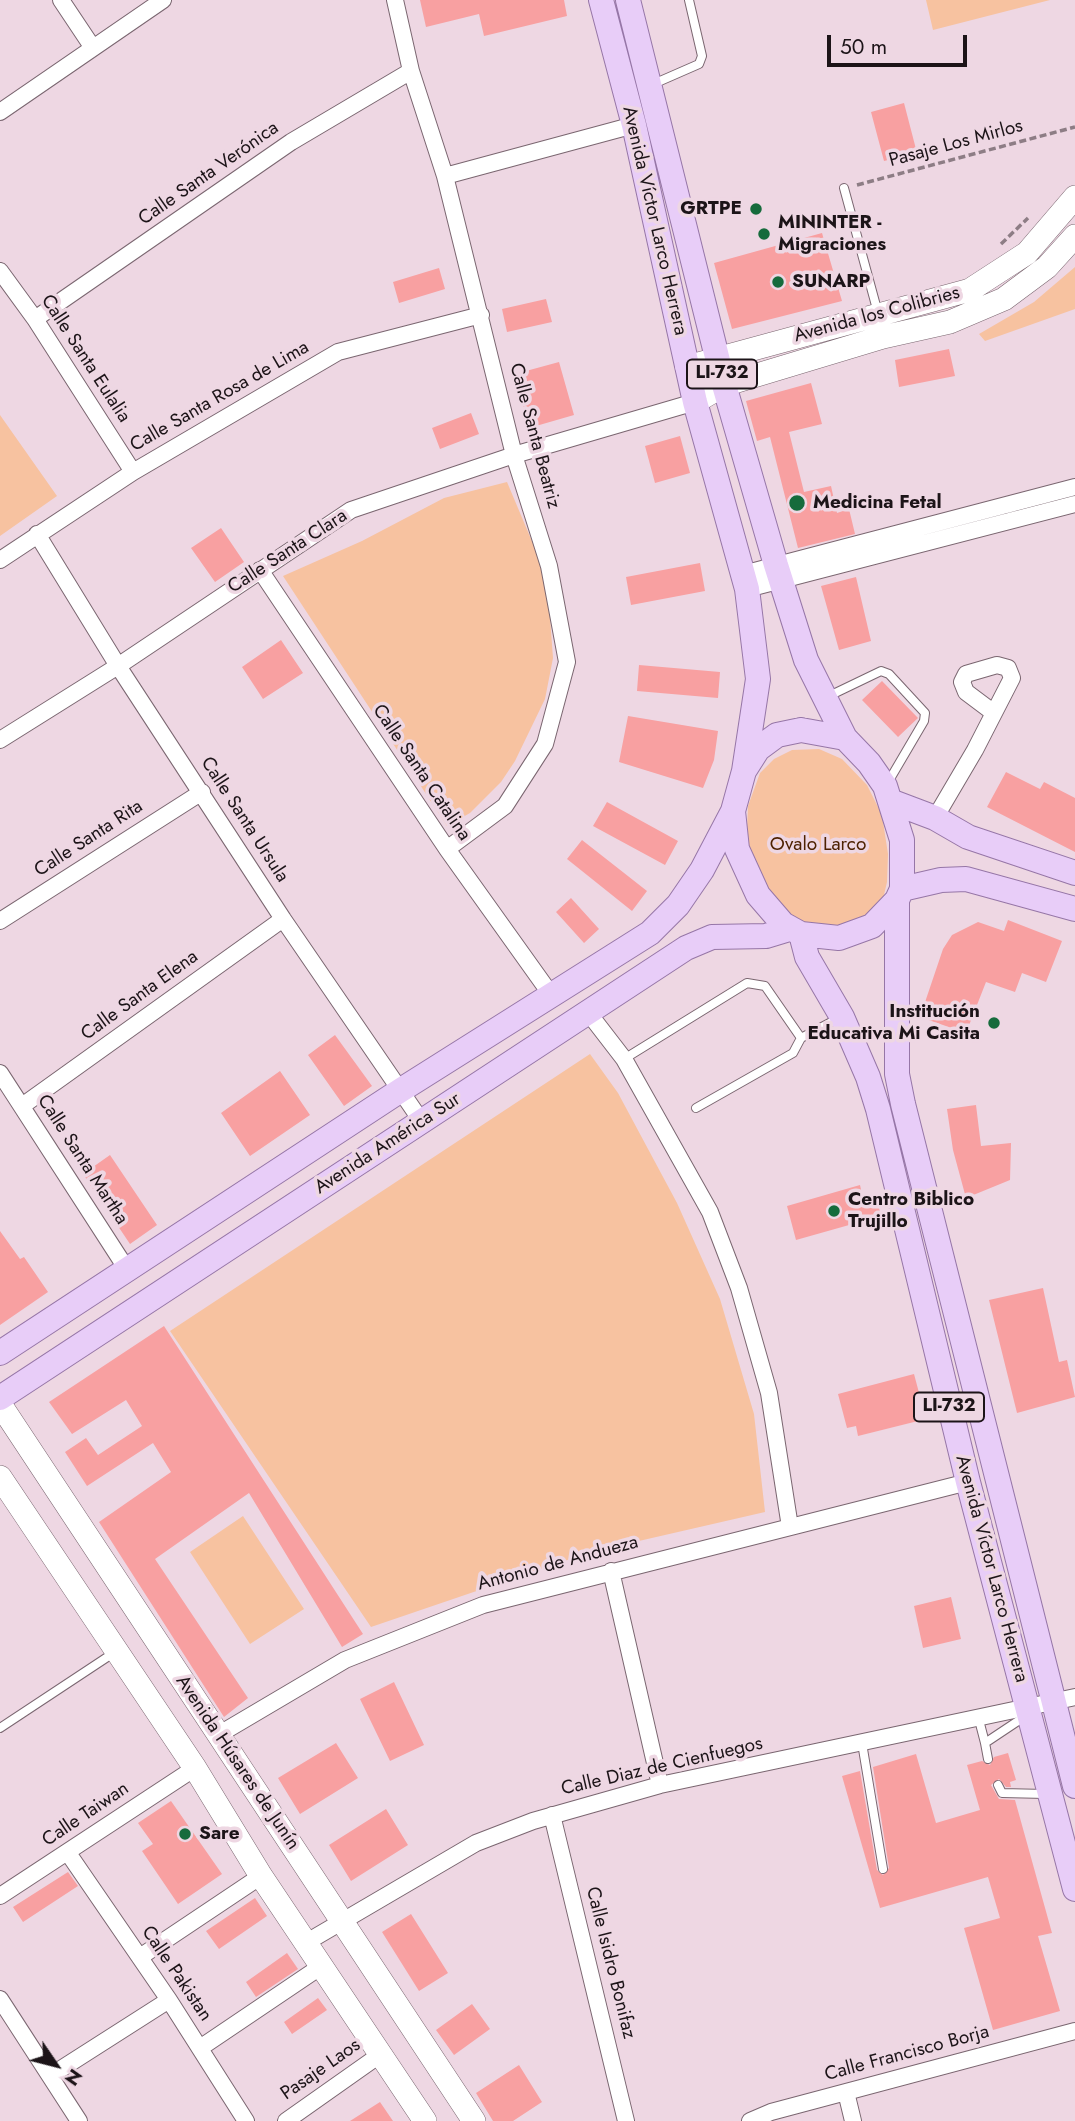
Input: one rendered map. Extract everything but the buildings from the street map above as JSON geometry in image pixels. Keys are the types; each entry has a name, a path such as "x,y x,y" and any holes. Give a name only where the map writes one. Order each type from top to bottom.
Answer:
{"main road":[{"name":"Avenida Víctor Larco Herrera","path":"601,0 634,125 695,402 745,581 758,679 744,771"},
{"name":"Avenida Víctor Larco Herrera","path":"628,0 720,358 724,385 779,573 806,660 845,738"},
{"path":"801,730 845,738 869,763 888,794 902,839 899,894 886,914 855,935 822,939 795,932 768,910 758,895 737,849 733,811 744,771 758,749 777,735 801,730"},
{"path":"888,794 968,837 1075,873"},
{"name":"Avenida América Sur","path":"0,1353 401,1090 650,933 678,905 702,870 733,811"},
{"path":"899,894 941,880 966,879 1075,909"},
{"name":"Avenida Víctor Larco Herrera","path":"899,894 897,1074 1063,1699 1075,1786"},
{"name":"Avenida Víctor Larco Herrera","path":"795,932 842,1017 868,1077 878,1109 968,1482 1075,1889"},
{"name":"Avenida América Sur","path":"0,1398 686,948 712,937 766,936 795,932"}],"street":[{"path":"61,0 93,48"},
{"path":"0,112 163,0"},
{"name":"Calle Santa Beatriz","path":"394,0 411,71 445,176 514,455 549,566 567,662 545,744 505,806 447,849"},
{"name":"Calle Santa Verónica","path":"35,319 291,142 411,71"},
{"path":"445,176 634,125"},
{"name":"Avenida los Colibries","path":"724,385 970,290 1027,253 1075,197"},
{"name":"Avenida los Colibries","path":"687,367 881,326 950,322 1004,299 1047,267 1075,236"},
{"name":"Calle Santa Eulalia","path":"0,271 35,319 132,472"},
{"name":"Calle Santa Rosa de Lima","path":"0,560 132,472 338,352 481,315"},
{"name":"Calle Santa Clara","path":"0,740 118,666 351,510 514,455 695,402 724,385"},
{"path":"745,581 842,556 1075,487"},
{"path":"842,556 1075,504"},
{"name":"Calle Santa Ursula","path":"37,534 118,666 283,919 422,1122"},
{"name":"Calle Santa Catalina","path":"260,570 447,849 552,996"},
{"path":"935,818 994,712"},
{"name":"Calle Santa Rita","path":"0,921 202,792"},
{"name":"Calle Santa Elena","path":"22,1106 283,919"},
{"path":"587,1012 624,1059 710,1212 739,1288 769,1393 790,1527"},
{"name":"Calle Santa Martha","path":"0,1073 128,1271"},
{"path":"878,1109 903,1104"},
{"name":"Avenida Húsares de Junín","path":"0,1404 474,2121"},
{"name":"Avenida Húsares de Junín","path":"0,1477 195,1768 261,1876 425,2121"},
{"name":"Antonio de Andueza","path":"218,1735 345,1660 484,1605 968,1482"},
{"path":"611,1571 660,1785"},
{"name":"Calle Diaz de Cienfuegos","path":"307,1942 476,1843 552,1815 660,1785 978,1716 1028,1709 1063,1699"},
{"name":"Calle Taiwan","path":"0,1896 195,1768"},
{"name":"Calle Isidro Bonifaz","path":"552,1815 626,2121"},
{"name":"Calle Pakistan","path":"68,1853 201,2048 246,2121"},
{"path":"139,1957 261,1876"},
{"path":"201,2048 323,1965"},
{"path":"0,1999 79,2121"},
{"path":"50,2077 169,2000"},
{"name":"Calle Francisco Borja","path":"750,2121 771,2112 1075,2031"},
{"name":"Pasaje Laos","path":"286,2121 382,2054"},
{"path":"845,2092 853,2121"}],"lane":[{"path":"625,92 650,85 699,64 702,56 689,0"},
{"path":"844,188 881,326"},
{"path":"825,697 881,671 889,674 925,713 924,721 888,794"},
{"path":"624,1059 747,983 765,986 801,1038"},
{"path":"696,1108 793,1053 801,1038 842,1017"},
{"path":"0,1728 117,1651"},
{"path":"985,1743 1028,1709"},
{"path":"978,1716 988,1759"},
{"path":"862,1743 883,1869"},
{"path":"998,1786 1002,1793 1050,1794"}],"path":[{"name":"Pasaje Los Mirlos","path":"844,188 1075,127"},
{"path":"992,249 1029,217"}],"green space":[{"path":"926,0 1050,0 933,30"},
{"path":"1075,267 1075,309 985,341 979,334 1034,302"},
{"path":"0,415 57,496 0,536"},
{"path":"507,482 547,577 553,658 545,699 515,761 501,782 470,813 447,826 283,576 362,541 444,498"},
{"name":"Ovalo Larco","path":"819,749 842,759 867,785 882,815 888,854 887,882 881,908 838,941 768,902 750,852 747,828 748,806 760,773 774,759 792,750"},
{"path":"590,1054 618,1093 677,1203 720,1299 754,1414 765,1512 591,1552 371,1627 170,1331"},
{"path":"243,1516 304,1609 250,1644 190,1552"}],"place":[{"name":"GRTPE","path":"756,209"},
{"name":"MININTER - Migraciones","path":"764,234"},
{"name":"SUNARP","path":"778,282"},
{"name":"Medicina Fetal","path":"797,503"},
{"name":"Institución Educativa Mi Casita","path":"994,1023"},
{"name":"Centro Biblico Trujillo","path":"834,1211"},
{"name":"Sare","path":"185,1834"}]}
